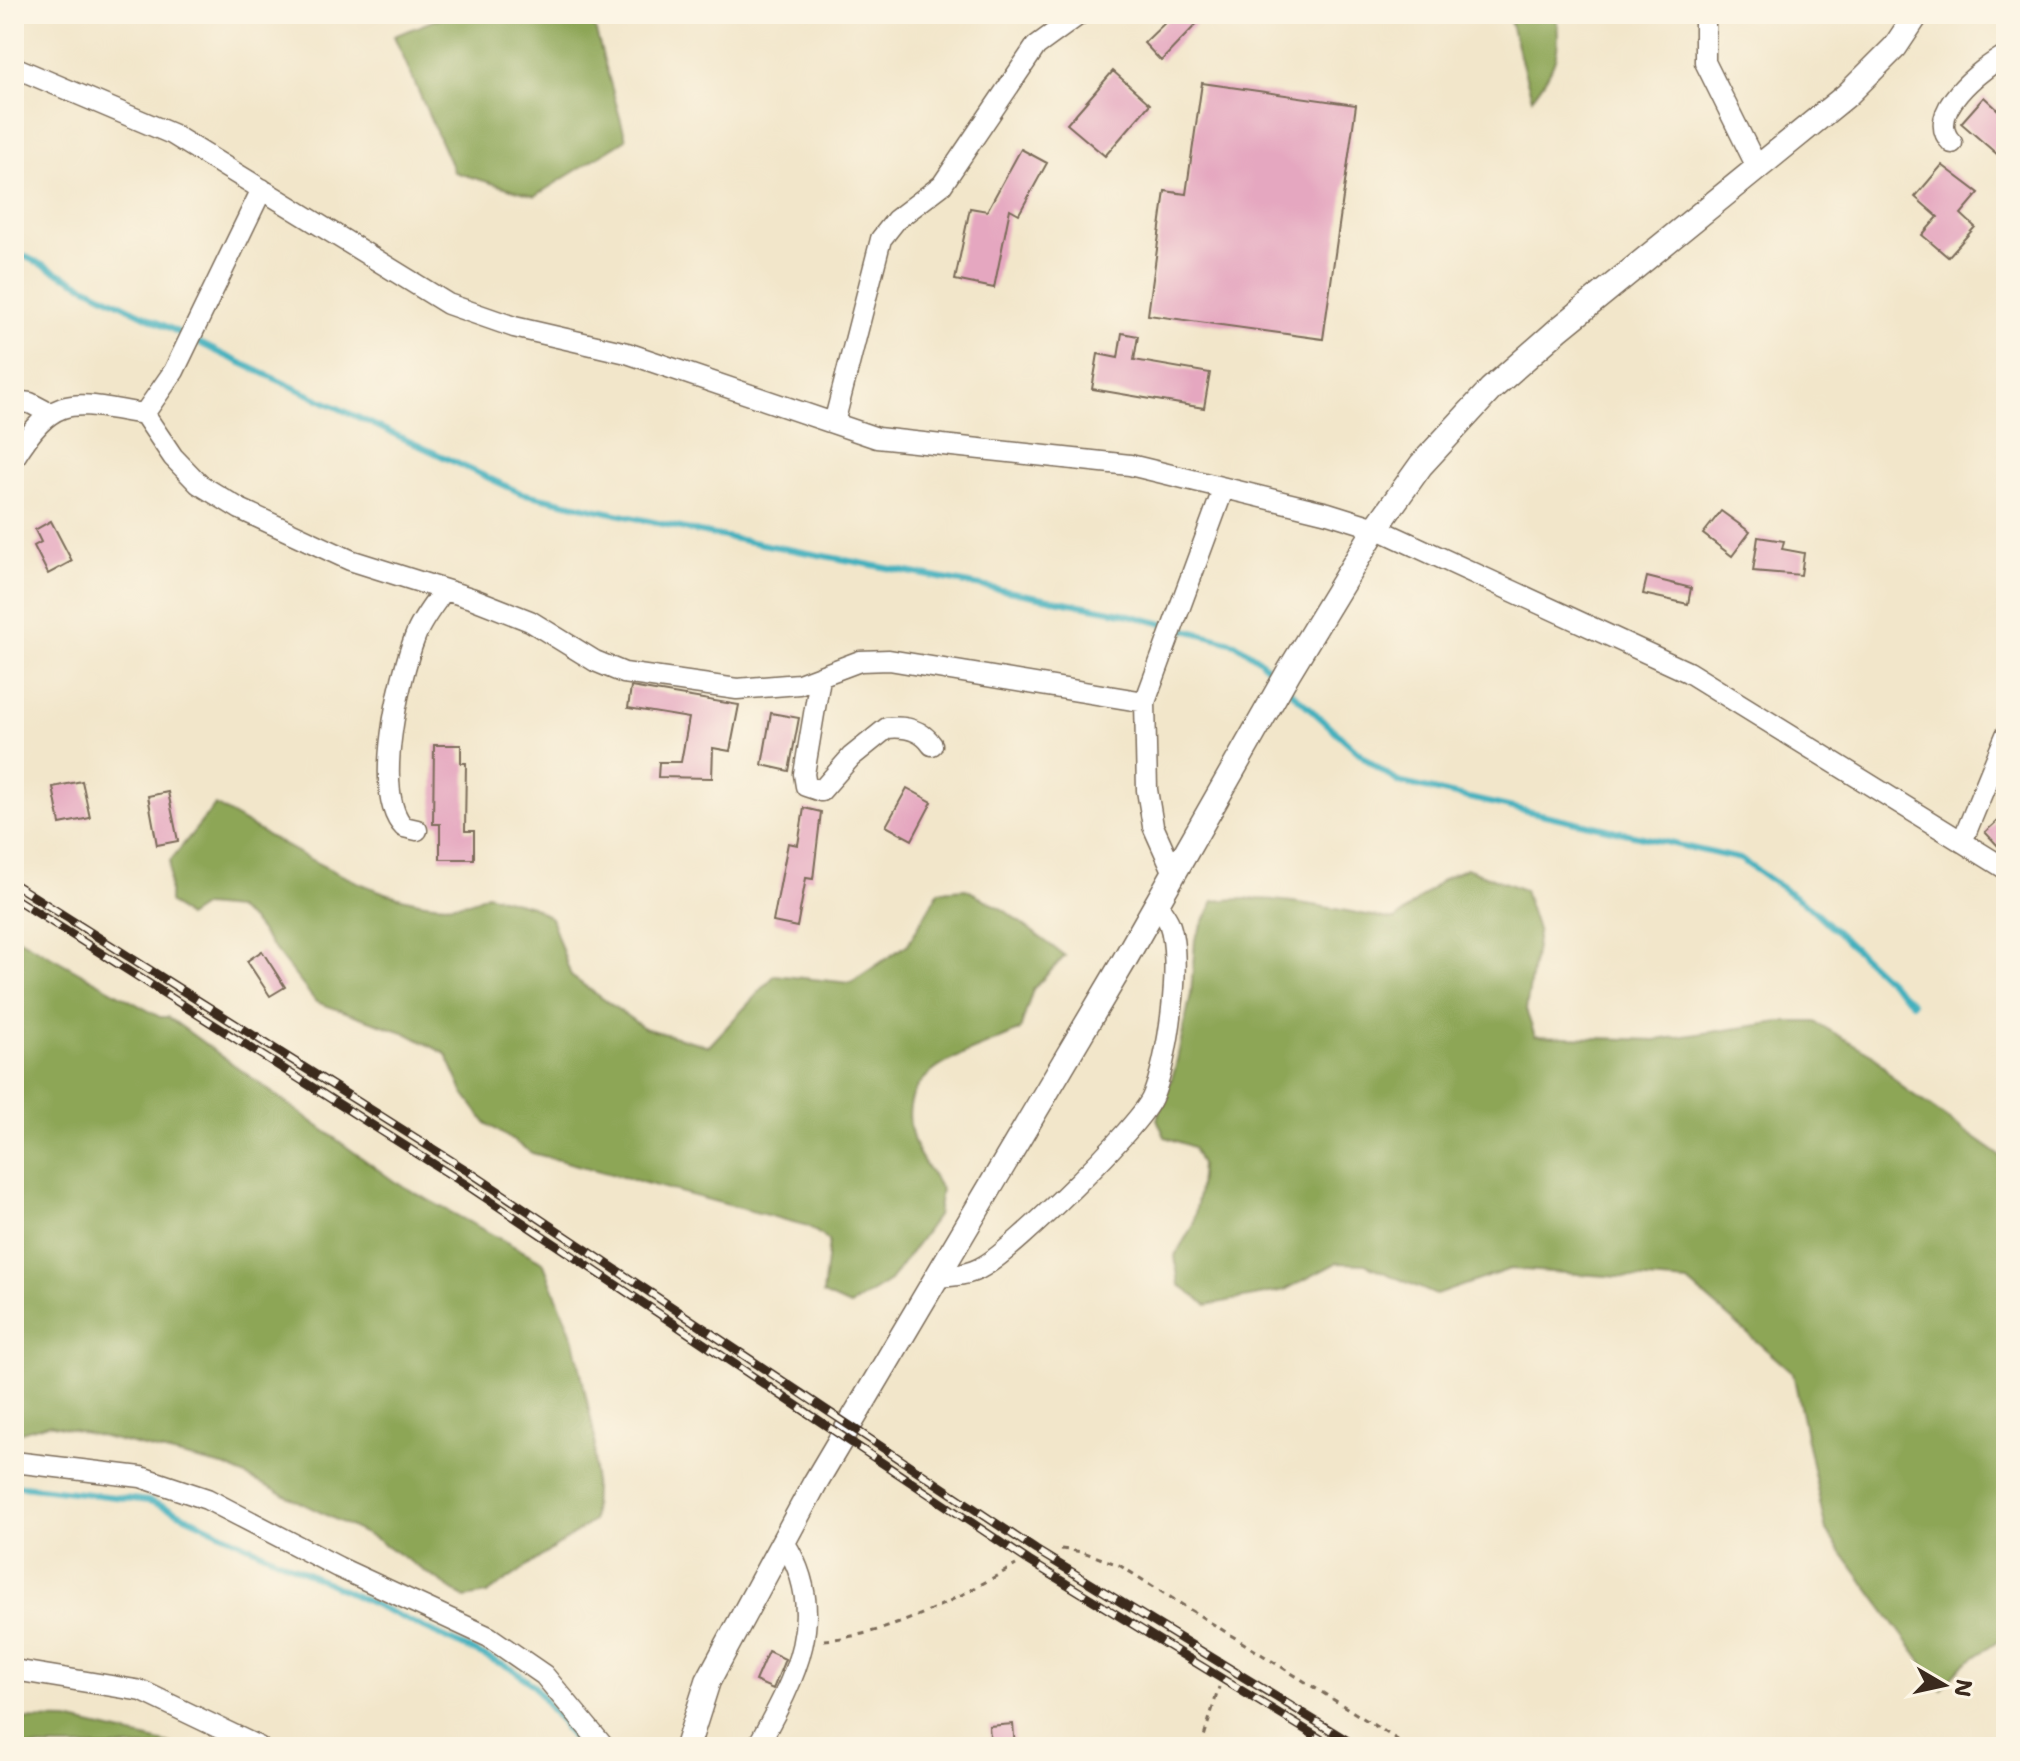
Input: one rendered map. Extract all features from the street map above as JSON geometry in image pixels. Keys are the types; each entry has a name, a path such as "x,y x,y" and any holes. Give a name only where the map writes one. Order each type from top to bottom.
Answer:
{"street":[{"path":"834,423 881,239 896,220 942,185 1036,46 1080,14"},
{"path":"1705,14 1705,62 1758,169"},
{"path":"687,1747 708,1681 784,1542 1288,673 1376,528 1421,465 1491,389 1558,330 1847,95 1895,47 1917,14"},
{"path":"1952,143 1944,132 1944,116 1963,90 2006,55"},
{"path":"14,67 172,134 448,304 514,327 627,353 877,438 1130,465 1328,513 1376,528 1688,672 2006,869"},
{"path":"144,414 174,371 262,189"},
{"path":"14,401 30,403 49,413"},
{"path":"14,458 49,413 70,403 144,414 173,457 199,484 240,509 350,560 530,621 595,661 624,673 737,689 799,684 860,661 889,660 1145,702"},
{"path":"1174,873 1151,814 1143,745 1145,702 1223,490"},
{"path":"417,830 404,827 393,809 389,795 389,747 415,637 444,590"},
{"path":"820,678 804,774 806,786 821,791 851,757 887,728 914,730 932,745"},
{"path":"1962,842 2006,735"},
{"path":"937,1277 961,1275 984,1266 1082,1178 1152,1100 1168,1027 1173,970 1169,924 1156,902"},
{"path":"14,1462 141,1477 207,1499 338,1567 489,1637 544,1675 604,1747"},
{"path":"757,1747 802,1659 805,1594 799,1566 784,1542"},
{"path":"14,1670 142,1691 259,1747"}],"path":[{"path":"1061,1549 1083,1552 1119,1565 1409,1747"},
{"path":"804,1642 890,1627 936,1610 1016,1565"},
{"path":"1201,1747 1219,1687"}],"green space":[{"path":"450,14 591,14 626,139 535,196 454,172 394,36"},
{"path":"1508,14 1556,14 1558,39 1555,59 1532,98"},
{"path":"215,805 310,859 388,894 425,903 459,904 487,894 531,906 551,918 571,976 644,1028 709,1046 775,975 850,983 908,944 939,891 966,889 1004,910 1065,956 1033,989 1020,1030 955,1058 920,1084 911,1101 910,1124 918,1152 941,1189 937,1216 890,1281 850,1306 823,1294 829,1241 808,1226 532,1153 486,1123 464,1094 446,1054 406,1033 316,1002 252,921 236,909 204,906 187,917 169,902 170,861"},
{"path":"1466,868 1524,890 1538,933 1526,1010 1535,1036 1657,1040 1780,1022 1815,1022 1873,1055 1901,1086 2006,1160 2006,1636 1963,1665 1942,1689 1826,1531 1793,1373 1688,1282 1510,1269 1436,1295 1365,1264 1336,1263 1285,1290 1207,1305 1179,1285 1175,1256 1193,1225 1201,1165 1193,1147 1165,1137 1157,1119 1175,1069 1191,994 1195,939 1214,901 1282,901 1395,920 1443,879"},
{"path":"14,936 160,1017 168,1017 395,1182 543,1262 574,1340 595,1438 593,1521 487,1594 465,1598 376,1539 227,1467 49,1424 14,1434"},
{"path":"14,1719 68,1720 183,1747 14,1747"}],"building":[{"path":"1174,14 1206,14 1161,61 1144,43"},
{"path":"1113,71 1150,104 1105,156 1067,124"},
{"path":"1202,83 1356,105 1323,339 1148,315 1165,191 1186,194"},
{"path":"1984,97 1998,110 2006,101 2006,162 1961,123"},
{"path":"1021,149 1047,163 1019,214 1010,209 994,288 955,280 970,208 987,211"},
{"path":"1942,165 1979,193 1961,214 1975,227 1948,257 1922,235 1938,217 1915,197"},
{"path":"1122,333 1138,336 1134,360 1210,373 1204,408 1092,389 1098,354 1118,358"},
{"path":"1721,511 1750,532 1732,556 1703,534"},
{"path":"51,521 72,561 48,574 34,546 41,542 35,530"},
{"path":"1758,537 1784,541 1782,549 1804,553 1801,575 1753,571"},
{"path":"1647,577 1691,588 1688,604 1643,594"},
{"path":"631,687 739,705 730,751 713,748 712,778 658,777 659,762 681,762 689,718 628,708"},
{"path":"771,713 799,718 789,771 762,765"},
{"path":"434,745 461,745 461,763 466,763 465,831 474,831 474,859 440,859 440,824 433,824"},
{"path":"82,781 90,818 60,824 53,787"},
{"path":"907,788 932,802 912,840 886,826"},
{"path":"168,792 178,841 157,845 148,796"},
{"path":"804,808 821,812 813,879 806,878 797,927 773,922 788,843 798,845"},
{"path":"2006,813 2006,840 1998,846 1985,832"},
{"path":"262,951 285,987 270,996 247,961"},
{"path":"768,1651 785,1659 773,1689 755,1681"},
{"path":"1013,1724 1015,1747 991,1747 989,1726"}],"waterway":[{"path":"14,251 224,355 521,493 699,532 1122,613 1235,643 1260,660 1277,680"},
{"path":"1286,687 1366,759 1398,782 1740,859 1810,907 1912,1003"},
{"path":"14,1485 149,1501 168,1508 514,1670 534,1686 579,1747"}],"railway":[{"path":"14,884 471,1173 1036,1550 1358,1747"},
{"path":"14,898 465,1184 1029,1561 1334,1747"}]}
